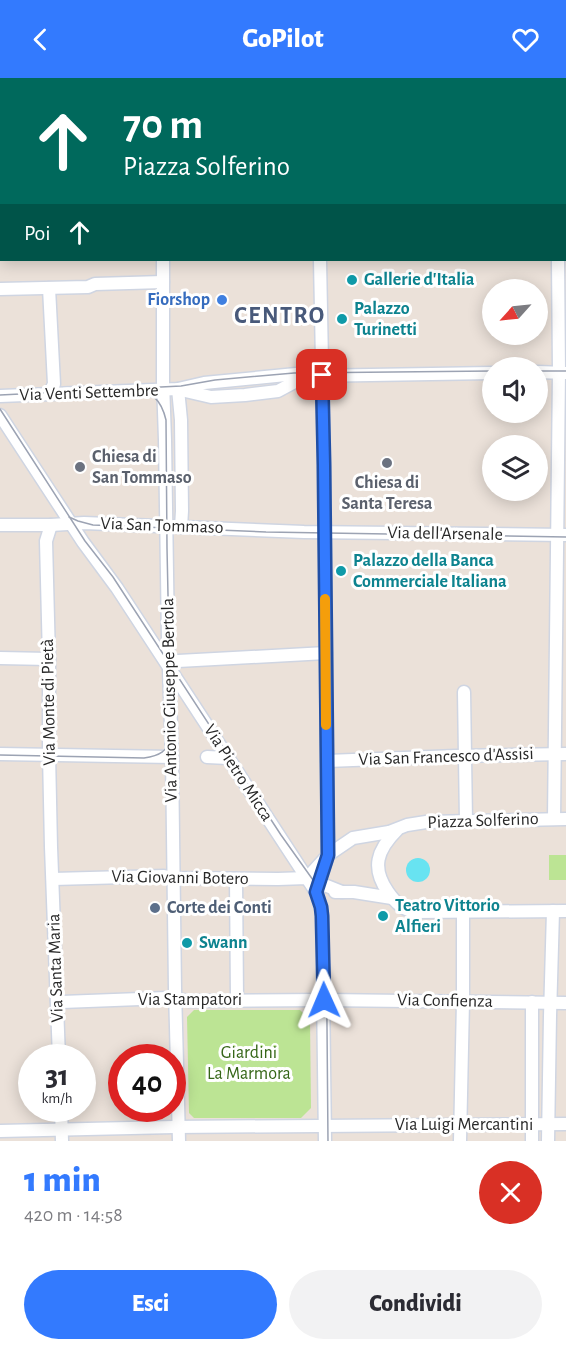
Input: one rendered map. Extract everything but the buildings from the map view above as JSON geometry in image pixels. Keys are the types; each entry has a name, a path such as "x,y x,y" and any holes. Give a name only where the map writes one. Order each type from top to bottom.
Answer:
{"street":[{"name":"Via Antonio Giuseppe Bertola","path":"163,261 175,1000 180,1141"},
{"path":"320,261 328,855 314,884 322,916 325,1141"},
{"path":"560,819 562,261"},
{"path":"0,289 163,282"},
{"path":"49,288 54,384 49,394"},
{"name":"Via Venti Settembre","path":"178,389 192,392 276,384 307,376 322,375 482,373"},
{"name":"Via Venti Settembre","path":"0,396 164,390 222,380 296,374 307,376"},
{"path":"178,389 181,420 181,527"},
{"name":"Via Pietro Micca","path":"0,415 314,884"},
{"name":"Via San Tommaso","path":"0,525 128,524 324,532"},
{"name":"Via Monte di Pietà","path":"51,525 46,541 53,879"},
{"name":"Via dell'Arsenale","path":"324,532 561,536"},
{"path":"169,668 178,661 326,653"},
{"path":"0,658 49,659"},
{"path":"464,692 466,821"},
{"path":"0,754 172,757"},
{"name":"Via San Francesco d'Assisi","path":"327,760 561,754"},
{"path":"207,757 228,758"},
{"name":"Piazza Solferino","path":"328,855 353,838 389,832 421,822 560,819"},
{"path":"400,827 381,849 378,863 380,880 392,898 410,911 560,911 550,1003 548,1141"},
{"name":"Via Giovanni Botero","path":"53,879 164,876 314,884"},
{"name":"Via Santa Maria","path":"53,879 59,1044"},
{"path":"236,879 237,1000"},
{"path":"314,884 342,892 392,898"},
{"path":"460,1141 463,911"},
{"name":"Via Stampatori","path":"57,1000 62,1002 166,998 175,1000 324,1000"},
{"name":"Via Confienza","path":"324,1000 566,1003"},
{"path":"532,1002 532,1141"},
{"name":"Via Luigi Mercantini","path":"0,1131 62,1135 179,1127 566,1124"}],"green space":[{"path":"549,855 566,855 566,880 549,880"},
{"name":"Giardini La Marmora","path":"194,1010 300,1010 310,1020 311,1108 301,1118 194,1118 189,1113 187,1017"}],"water":[{"path":"418,858 427,861 430,870 427,879 418,882 409,879 406,870 409,861"}],"tram line":[{"path":"0,395 181,386 215,380 294,373 482,371"},
{"path":"548,371 566,371"},
{"path":"0,755 144,758 162,752 170,741 166,420 162,407 155,398 133,389"},
{"path":"0,409 85,541 113,577 281,835 318,887 323,898 326,912 328,1141"},
{"path":"69,517 93,525 266,532 566,537"}],"slow traffic":[{"path":"325,599 326,725"}],"place":[{"name":"Gallerie d'Italia","path":"352,280"},
{"name":"Fiorshop","path":"222,300"},
{"name":"Palazzo Turinetti","path":"342,319"},
{"name":"Chiesa di Santa Teresa","path":"387,463"},
{"name":"Chiesa di San Tommaso","path":"80,467"},
{"name":"Palazzo della Banca Commerciale Italiana","path":"341,571"},
{"name":"Corte dei Conti","path":"155,908"},
{"name":"Teatro Vittorio Alfieri","path":"383,916"},
{"name":"Swann","path":"187,943"}],"district":[{"name":"CENTRO","path":"280,316"}],"route":[{"path":"322,375 328,855 316,892 322,916 324,1000"}]}
